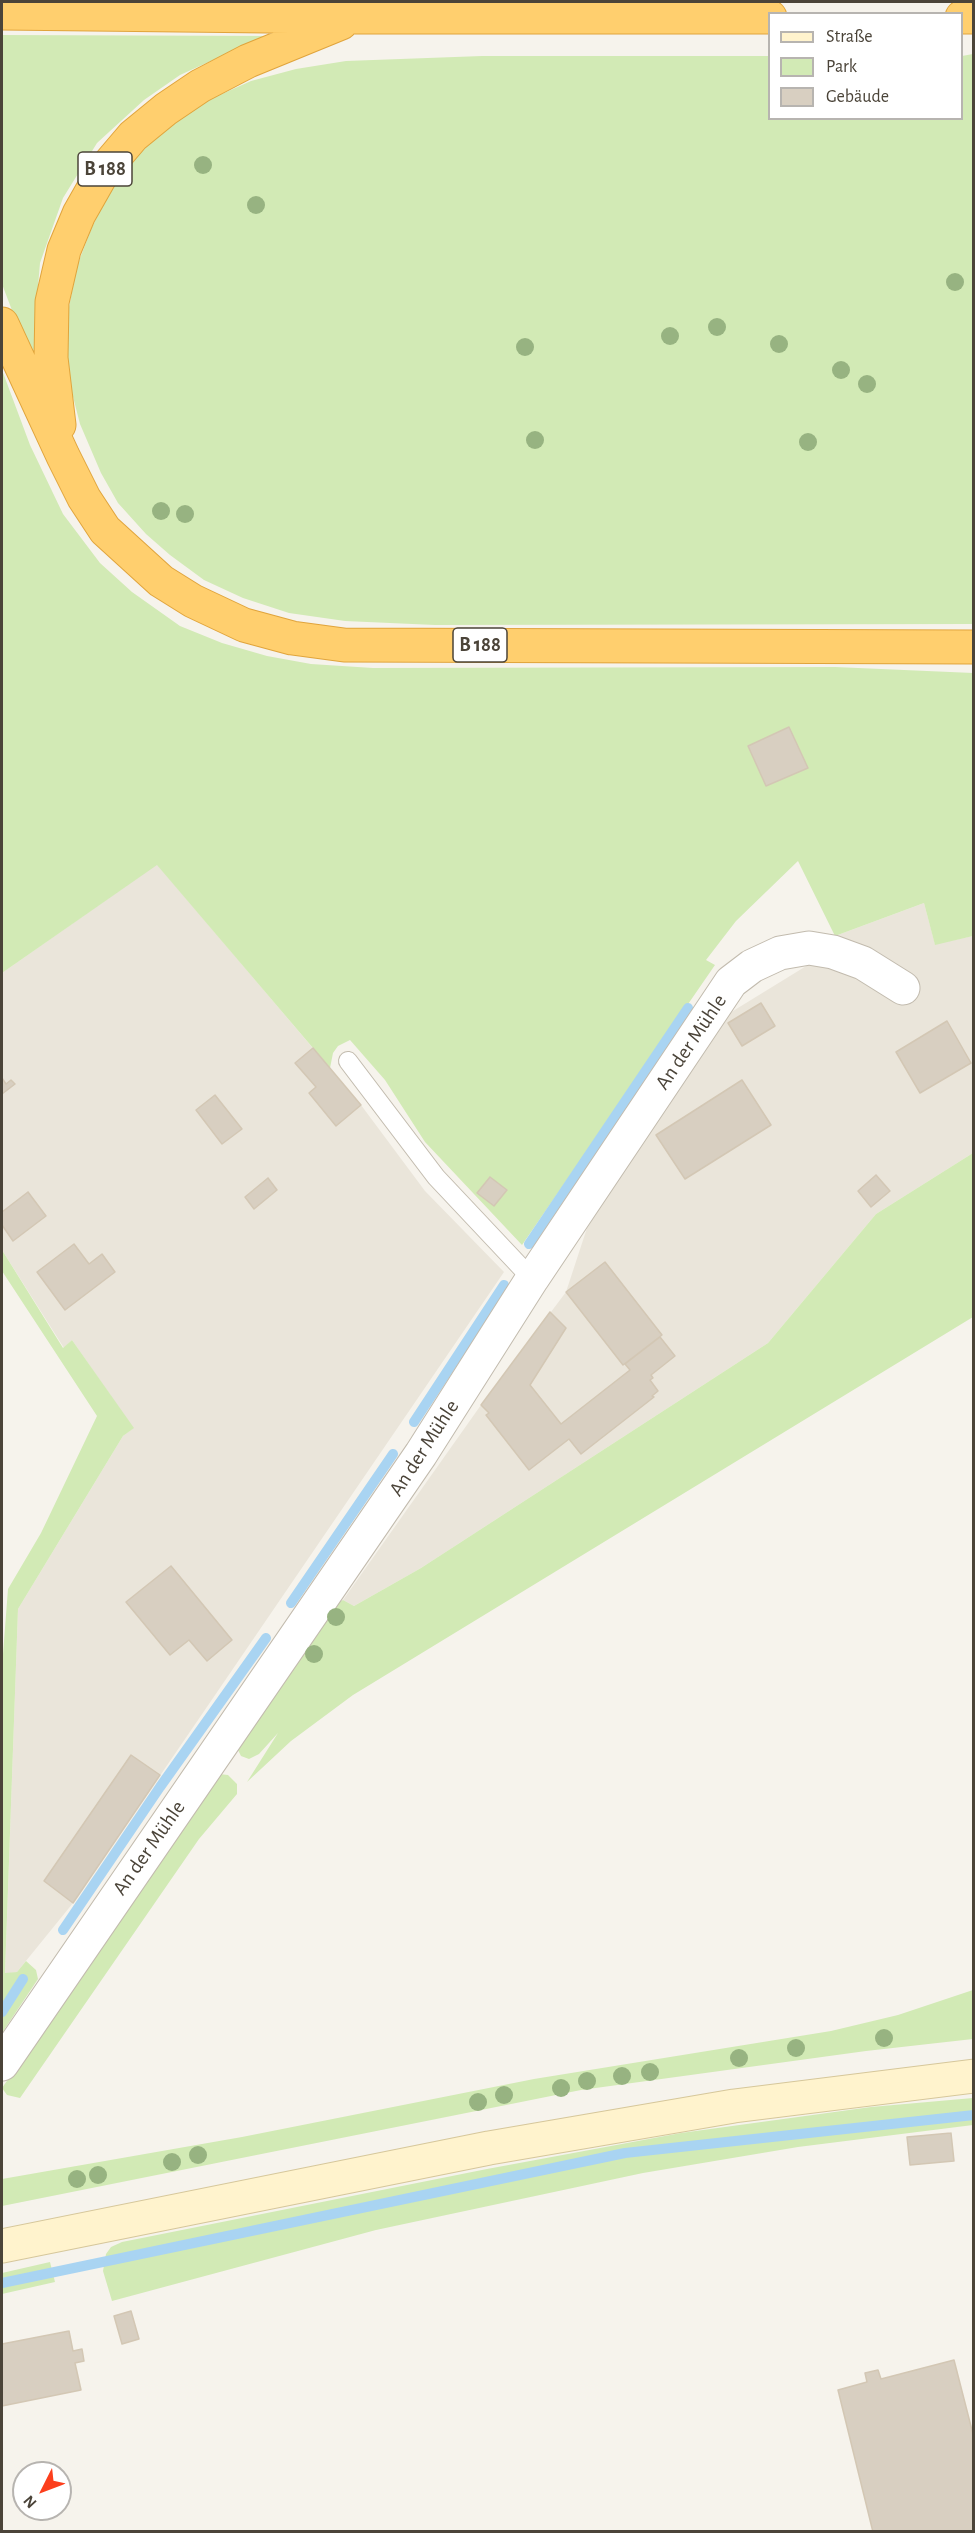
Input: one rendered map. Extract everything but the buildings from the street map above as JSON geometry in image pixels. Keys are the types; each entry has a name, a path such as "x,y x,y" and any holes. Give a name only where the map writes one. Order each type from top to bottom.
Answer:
{"highway":[{"name":"B 188","path":"328,2 357,17"},
{"path":"2,13 357,17"},
{"name":"B 188","path":"768,17 357,17 248,61 200,86 165,109 133,136 104,170 79,214 64,250 52,302 51,358 63,456 84,498 105,530 161,580 194,601 244,625 292,638 344,645 974,646"},
{"path":"2,324 63,456"}],"street":[{"name":"An der Mühle","path":"2,2064 421,1454 532,1279 730,982 752,966 780,953 809,948 833,952 863,963 903,988"},
{"path":"2,2246 489,2148 734,2106 974,2076"}],"lane":[{"path":"348,1061 436,1177 532,1279"}],"shaded area":[{"path":"157,864 361,1105 425,1191 504,1272 73,1903 17,1972 5,1974 18,1609 123,1436 133,1428 72,1340 64,1348 2,1250 2,973"},
{"path":"924,903 935,944 973,936 973,1153 876,1214 768,1343 421,1568 354,1606 343,1600 481,1405 566,1292 587,1228 720,1019 816,960 835,936"}],"green space":[{"path":"2,35 274,36 235,50 180,75 144,100 97,143 63,198 40,263 35,321 37,356 29,355 2,284"},
{"path":"973,54 973,624 435,625 345,621 289,613 243,598 204,580 170,555 146,534 118,503 101,473 80,424 70,385 67,353 68,312 77,266 92,227 110,191 132,161 165,129 206,101 251,81 296,69 346,61 482,56 768,56 768,120 963,120 963,56"},
{"path":"2,370 30,445 63,514 100,563 132,592 180,626 222,643 267,656 311,664 373,668 835,667 973,673 973,936 935,945 924,903 835,936 798,861 736,921 706,960 715,965 522,1245 425,1142 385,1080 350,1040 338,1046 333,1053 330,1068 157,865 2,973"},
{"path":"973,1153 973,1317 353,1695 291,1741 247,1782 278,1733 259,1754 249,1759 241,1756 236,1746 330,1607 343,1600 354,1606 421,1568 768,1343 876,1214"},
{"path":"2,1250 63,1348 72,1340 134,1428 123,1436 18,1609 5,1973 17,1972 26,1961 36,1970 38,1979 2,2033 2,1667 8,1589 41,1533 97,1416 2,1271"},
{"path":"219,1774 228,1775 237,1784 237,1794 199,1839 20,2098 7,2095 2,2088"},
{"path":"973,1990 973,2039 866,2051 581,2090 2,2206 2,2179 242,2137 534,2079 831,2031 898,2015"},
{"path":"973,2098 973,2125 798,2147 643,2173 376,2230 112,2301 103,2271 106,2254 111,2247 122,2242 487,2169 681,2133 871,2107"},
{"path":"50,2262 55,2282 2,2294 2,2273"}],"waterway":[{"path":"529,1244 688,1008"},
{"path":"414,1422 504,1285"},
{"path":"291,1603 393,1454"},
{"path":"63,1930 160,1787 266,1638"},
{"path":"2,2012 23,1979"},
{"path":"2,2283 625,2153 974,2115"}]}
